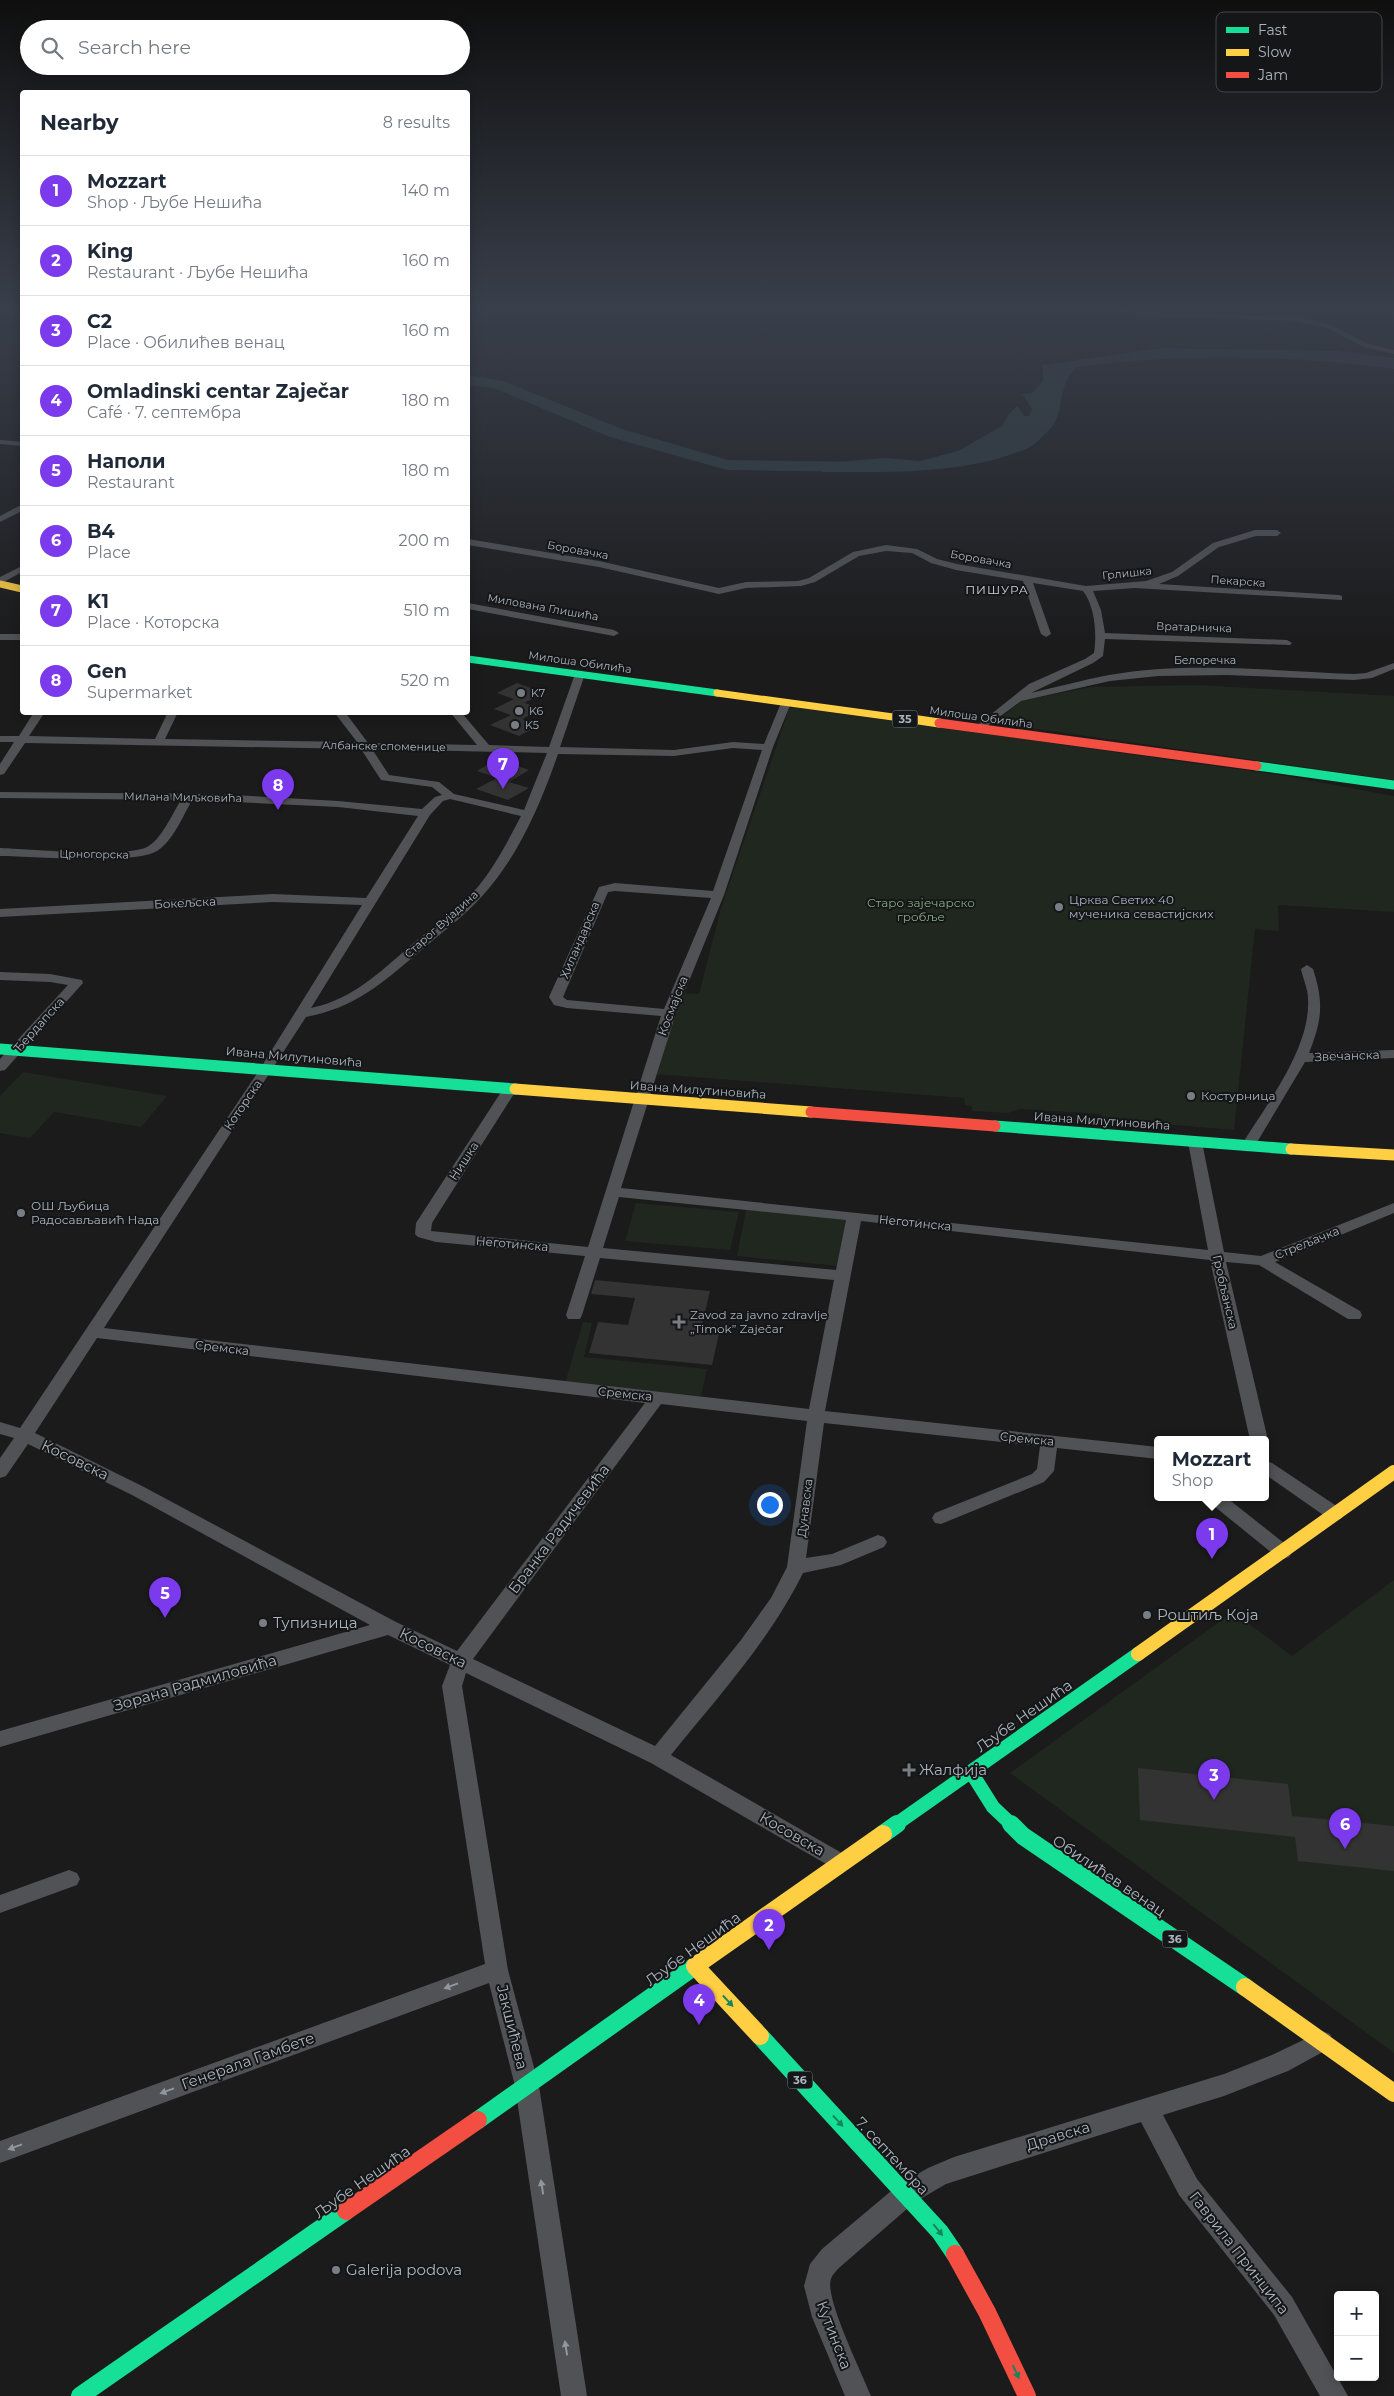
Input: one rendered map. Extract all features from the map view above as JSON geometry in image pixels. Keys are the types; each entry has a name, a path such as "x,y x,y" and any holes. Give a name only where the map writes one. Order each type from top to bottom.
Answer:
{"main road":[{"path":"0,582 20,588"},
{"name":"Милоша Обилића","path":"470,659 1394,786"},
{"name":"Ивана Милутиновића","path":"0,1049 1195,1142 1394,1155"},
{"name":"Љубе Нешића","path":"80,2396 527,2086 840,1862 971,1772 1394,1472"},
{"name":"Обилићев венац","path":"971,1772 986,1802 1001,1818 1024,1836 1322,2041 1394,2093"},
{"name":"7. септембра","path":"695,1966 924,2213 960,2258 1027,2396"}],"street":[{"path":"0,442 20,444"},
{"path":"0,519 20,509"},
{"path":"0,519 15,521"},
{"name":"Грлишка","path":"1086,589 1159,581 1175,574 1216,545 1255,533 1277,533"},
{"name":"Боровачка","path":"470,542 599,564 719,591 746,586 798,584 812,580 856,554 886,548 914,551 934,561 956,567 1086,589"},
{"path":"0,582 20,570"},
{"path":"1027,578 1046,634"},
{"name":"Пекарска","path":"1135,585 1339,598"},
{"path":"979,729 1033,686 1096,656 1100,651 1101,636 1092,594 1086,589"},
{"name":"Милована Глишића","path":"470,606 614,633"},
{"name":"Вратарничка","path":"1101,636 1287,643"},
{"path":"0,637 20,637"},
{"name":"Белоречка","path":"1017,698 1132,675 1227,672 1354,677 1368,676 1394,666"},
{"name":"Старог Вујадина","path":"300,1014 327,1009 360,995 480,890 494,872 527,814 543,780 580,674"},
{"name":"Космајска","path":"574,1315 668,1013 718,895 768,747 786,702"},
{"path":"0,772 38,715"},
{"path":"159,741 172,715"},
{"path":"341,715 365,746 385,778 435,784 450,796 490,808 527,814"},
{"path":"458,715 486,748"},
{"name":"Албанске споменице","path":"0,739 486,748 657,754 727,746 768,747"},
{"name":"Милана Миљковића","path":"0,795 189,796 303,802 425,812"},
{"name":"Црногорска","path":"0,852 123,855 148,852 157,844 189,796"},
{"name":"Которска","path":"0,1472 91,1332 268,1069 425,812 439,799 450,796"},
{"name":"Хиландарска","path":"668,1013 559,1002 556,997 600,892 615,887 718,895"},
{"name":"Бокељска","path":"0,912 273,898 312,898 370,902"},
{"path":"1248,1146 1304,1050 1313,1021 1315,1001 1307,969"},
{"name":"Ђердапска","path":"0,976 50,978 77,983 0,1067"},
{"name":"Звечанска","path":"1299,1058 1394,1054"},
{"name":"Нишка","path":"423,1234 424,1223 510,1089"},
{"name":"Гробљанска","path":"1195,1142 1217,1257 1258,1436"},
{"name":"Неготинска","path":"612,1192 854,1216 1217,1257"},
{"name":"Стрељачка","path":"1217,1257 1263,1261 1394,1208"},
{"name":"Дунавска","path":"658,1757 754,1638 779,1602 796,1567 816,1415 854,1216"},
{"name":"Неготинска","path":"423,1234 436,1237 842,1276"},
{"path":"1263,1261 1354,1315"},
{"name":"Сремска","path":"91,1332 657,1398 1154,1453"},
{"name":"Бранка Радичевића","path":"461,1661 657,1398"},
{"name":"Косовска","path":"0,1428 25,1435 242,1546 389,1627 658,1757 840,1862"},
{"path":"941,1518 1038,1478 1045,1471 1050,1441"},
{"path":"1269,1469 1336,1514"},
{"path":"1219,1501 1283,1552"},
{"path":"796,1567 835,1560 878,1542"},
{"name":"Зорана Радмиловића","path":"0,1738 389,1627"},
{"name":"Јакшићева","path":"461,1661 454,1677 452,1694 497,1970 527,2086 574,2396"},
{"path":"0,1904 68,1879"},
{"name":"Генерала Гамбете","path":"0,2152 497,1970"},
{"name":"Дравска","path":"819,2273 831,2258 906,2194 937,2176 1254,2074 1297,2056 1322,2041"},
{"name":"Гаврила Принципа","path":"1147,2108 1188,2187 1283,2306 1335,2396"},
{"name":"Кутинска","path":"819,2273 817,2286 825,2316 858,2396"}],"green space":[{"path":"1197,685 1394,696 1394,780 995,723 1021,701 1091,687"},
{"name":"Старо зајечарско гробље","path":"794,707 1286,776 1394,796 1394,912 1278,905 1279,931 1255,929 1234,1130 1102,1119 1101,1114 1020,1109 1008,1113 972,1111 972,1106 965,1105 964,1098 654,1074 683,993 699,994 721,908 789,709"},
{"path":"23,1072 167,1096 141,1127 54,1112 30,1138 0,1133 0,1096"},
{"path":"636,1203 739,1212 730,1250 625,1241"},
{"path":"746,1210 846,1219 839,1266 737,1256"},
{"path":"583,1322 592,1323 584,1357 707,1369 701,1396 565,1383"},
{"path":"1394,1580 1394,2053 1010,1773 1233,1612 1292,1656"}],"shaded area":[{"path":"1006,419 1056,419 1051,428 1031,447 1004,457 979,463 900,472 822,472 823,463 885,458 920,461 958,451 1002,426"}],"building":[{"name":"K7","path":"517,683 544,693 524,703 497,693"},
{"name":"K6","path":"514,699 542,709 522,719 494,709"},
{"name":"K5","path":"511,715 540,725 519,736 490,725"},
{"path":"497,759 529,770 509,782 529,788 508,800 476,789 497,778 477,771"},
{"name":"Zavod za javno zdravlje „Timok” Zaječar","path":"595,1280 710,1291 700,1332 719,1334 712,1365 589,1353 598,1322 628,1325 635,1298 591,1294"},
{"path":"1138,1768 1288,1784 1292,1816 1394,1826 1394,1871 1298,1861 1295,1837 1140,1820"}],"waterway":[{"path":"582,419 616,433 727,465 868,467"}],"traffic: fast":[{"path":"470,659 717,693"},
{"path":"1257,766 1394,785"},
{"path":"0,1049 515,1089"},
{"path":"995,1126 1291,1149"},
{"path":"883,1834 1138,1654"},
{"path":"971,1772 993,1807 1023,1836 1245,1987"},
{"path":"478,2120 695,1966"},
{"path":"760,2036 940,2232 955,2254"},
{"path":"80,2396 346,2211"}],"traffic: slow":[{"path":"0,584 20,589"},
{"path":"717,693 939,723"},
{"path":"515,1089 811,1112"},
{"path":"1291,1149 1394,1155"},
{"path":"1138,1654 1394,1472"},
{"path":"760,2036 695,1966 883,1834"},
{"path":"1245,1987 1394,2093"}],"traffic: jam":[{"path":"939,723 1257,766"},
{"path":"811,1112 995,1126"},
{"path":"346,2211 478,2120"},
{"path":"955,2254 987,2312 1027,2396"}],"place":[{"name":"K7","path":"521,693"},
{"name":"K6","path":"519,711"},
{"name":"K5","path":"515,725"},
{"name":"K1","path":"503,789"},
{"name":"Gen","path":"278,810"},
{"name":"Црква Светих 40 мученика севастијских","path":"1059,907"},
{"name":"Костурница","path":"1191,1096"},
{"name":"ОШ Љубица Радосављавић Нада","path":"21,1213"},
{"name":"Zavod za javno zdravlje „Timok” Zaječar","path":"679,1322"},
{"name":"Mozzart","path":"1212,1559"},
{"name":"Роштиљ Која","path":"1147,1615"},
{"name":"Наполи","path":"165,1618"},
{"name":"Тупизница","path":"263,1623"},
{"name":"Жалфија","path":"909,1770"},
{"name":"C2","path":"1214,1800"},
{"name":"B4","path":"1345,1849"},
{"name":"King","path":"769,1950"},
{"name":"Omladinski centar Zaječar","path":"699,2025"},
{"name":"Galerija podova","path":"336,2270"}],"district":[{"name":"ПИШУРА","path":"997,590"}]}
